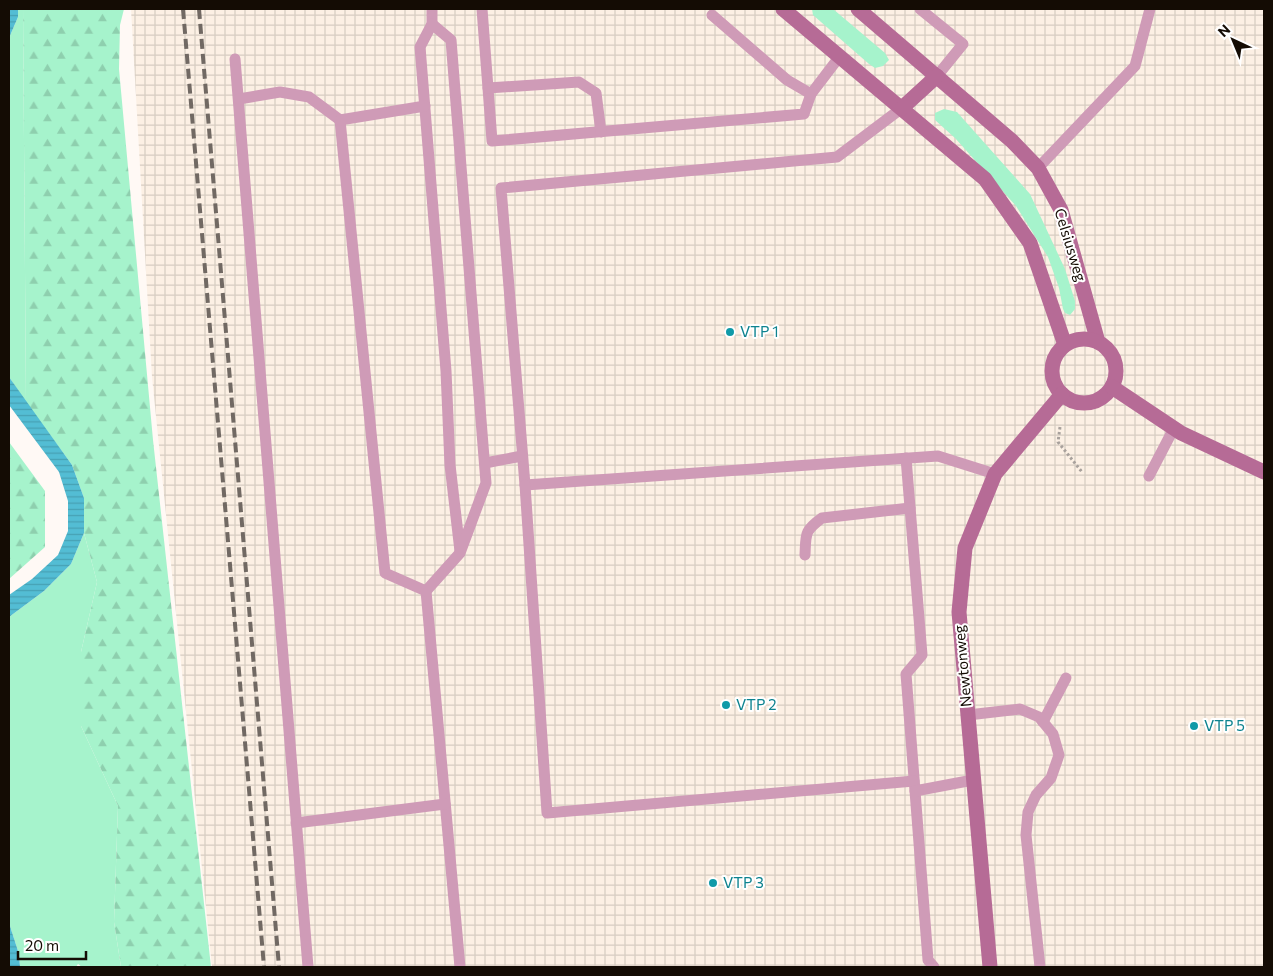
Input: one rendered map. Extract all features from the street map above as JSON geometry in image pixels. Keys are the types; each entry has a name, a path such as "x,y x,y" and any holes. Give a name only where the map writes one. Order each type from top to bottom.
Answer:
{"street":[{"path":"783,9 984,179 1030,243 1065,345"},
{"name":"Celsiusweg","path":"858,9 1012,141 1038,168 1061,210 1098,342"},
{"path":"902,108 937,76"},
{"path":"1081,339 1098,342 1111,353 1115,362 1116,370 1112,387 1106,395 1089,403 1079,403 1071,400 1062,394 1054,383 1052,370 1056,356 1065,345 1073,341 1081,339"},
{"path":"1112,387 1174,428 1264,472"},
{"name":"Newtonweg","path":"990,967 959,612 965,548 994,474 1062,394"}],"lane":[{"path":"432,9 432,24 420,47 446,371 450,465 460,552"},
{"path":"482,9 492,141 804,114 811,94 840,56"},
{"path":"920,9 963,44 937,76"},
{"path":"1038,168 1135,66 1150,9"},
{"path":"712,15 787,80 811,94"},
{"path":"432,24 451,40 486,483 460,552 426,591 460,967"},
{"path":"235,59 308,967"},
{"path":"488,88 579,82 596,93 601,132"},
{"path":"239,99 280,92 309,97 340,120 425,106"},
{"path":"902,108 836,157 501,188 525,485 547,813 973,780"},
{"path":"340,120 384,573 426,591"},
{"path":"1149,476 1174,428"},
{"path":"485,463 522,456"},
{"path":"525,485 938,456 994,474"},
{"path":"906,458 922,655 906,674 928,960 934,967"},
{"path":"805,555 806,533 813,524 822,518 910,508"},
{"path":"1043,722 1066,678"},
{"path":"968,716 1020,709 1039,717 1053,734 1059,755 1051,778 1036,795 1028,812 1026,835 1040,967"},
{"path":"296,823 445,804"}],"path":[{"path":"1048,411 1060,426 1058,442 1082,472"}],"shaded area":[{"path":"131,9 1264,9 1264,967 212,967 152,377"}],"green space":[{"path":"18,9 23,9 26,402 9,377 9,38 18,17"},
{"path":"23,9 124,9 120,25 119,69 153,440 211,967 121,967 114,922 118,806 81,726 81,652 97,582 84,533 84,498 72,465 26,402"},
{"path":"812,9 833,9 885,53 889,60 883,66 875,68 813,15"},
{"path":"944,109 957,112 1030,194 1065,269 1075,301 1075,309 1070,315 1065,313 1063,309 1059,288 1048,257 1016,206 955,138 935,120 935,113"},
{"path":"9,442 45,491 45,547 9,579"},
{"path":"84,533 97,582 81,652 81,726 118,806 114,922 121,967 82,967 78,964 76,967 20,967 19,954 9,923 9,617 44,591 71,564"}],"water":[{"path":"9,9 18,9 18,17 9,38"},
{"path":"9,377 72,465 84,498 84,533 71,564 44,591 9,617 9,595 32,579 58,555 68,531 68,501 59,472 9,405"},
{"path":"9,923 19,954 20,967 9,967"}],"railway":[{"path":"183,9 264,967"},
{"path":"199,9 279,967"}],"place":[{"name":"VTP 1","path":"730,332"},
{"name":"VTP 2","path":"726,705"},
{"name":"VTP 5","path":"1194,726"},
{"name":"VTP 3","path":"713,883"}]}
